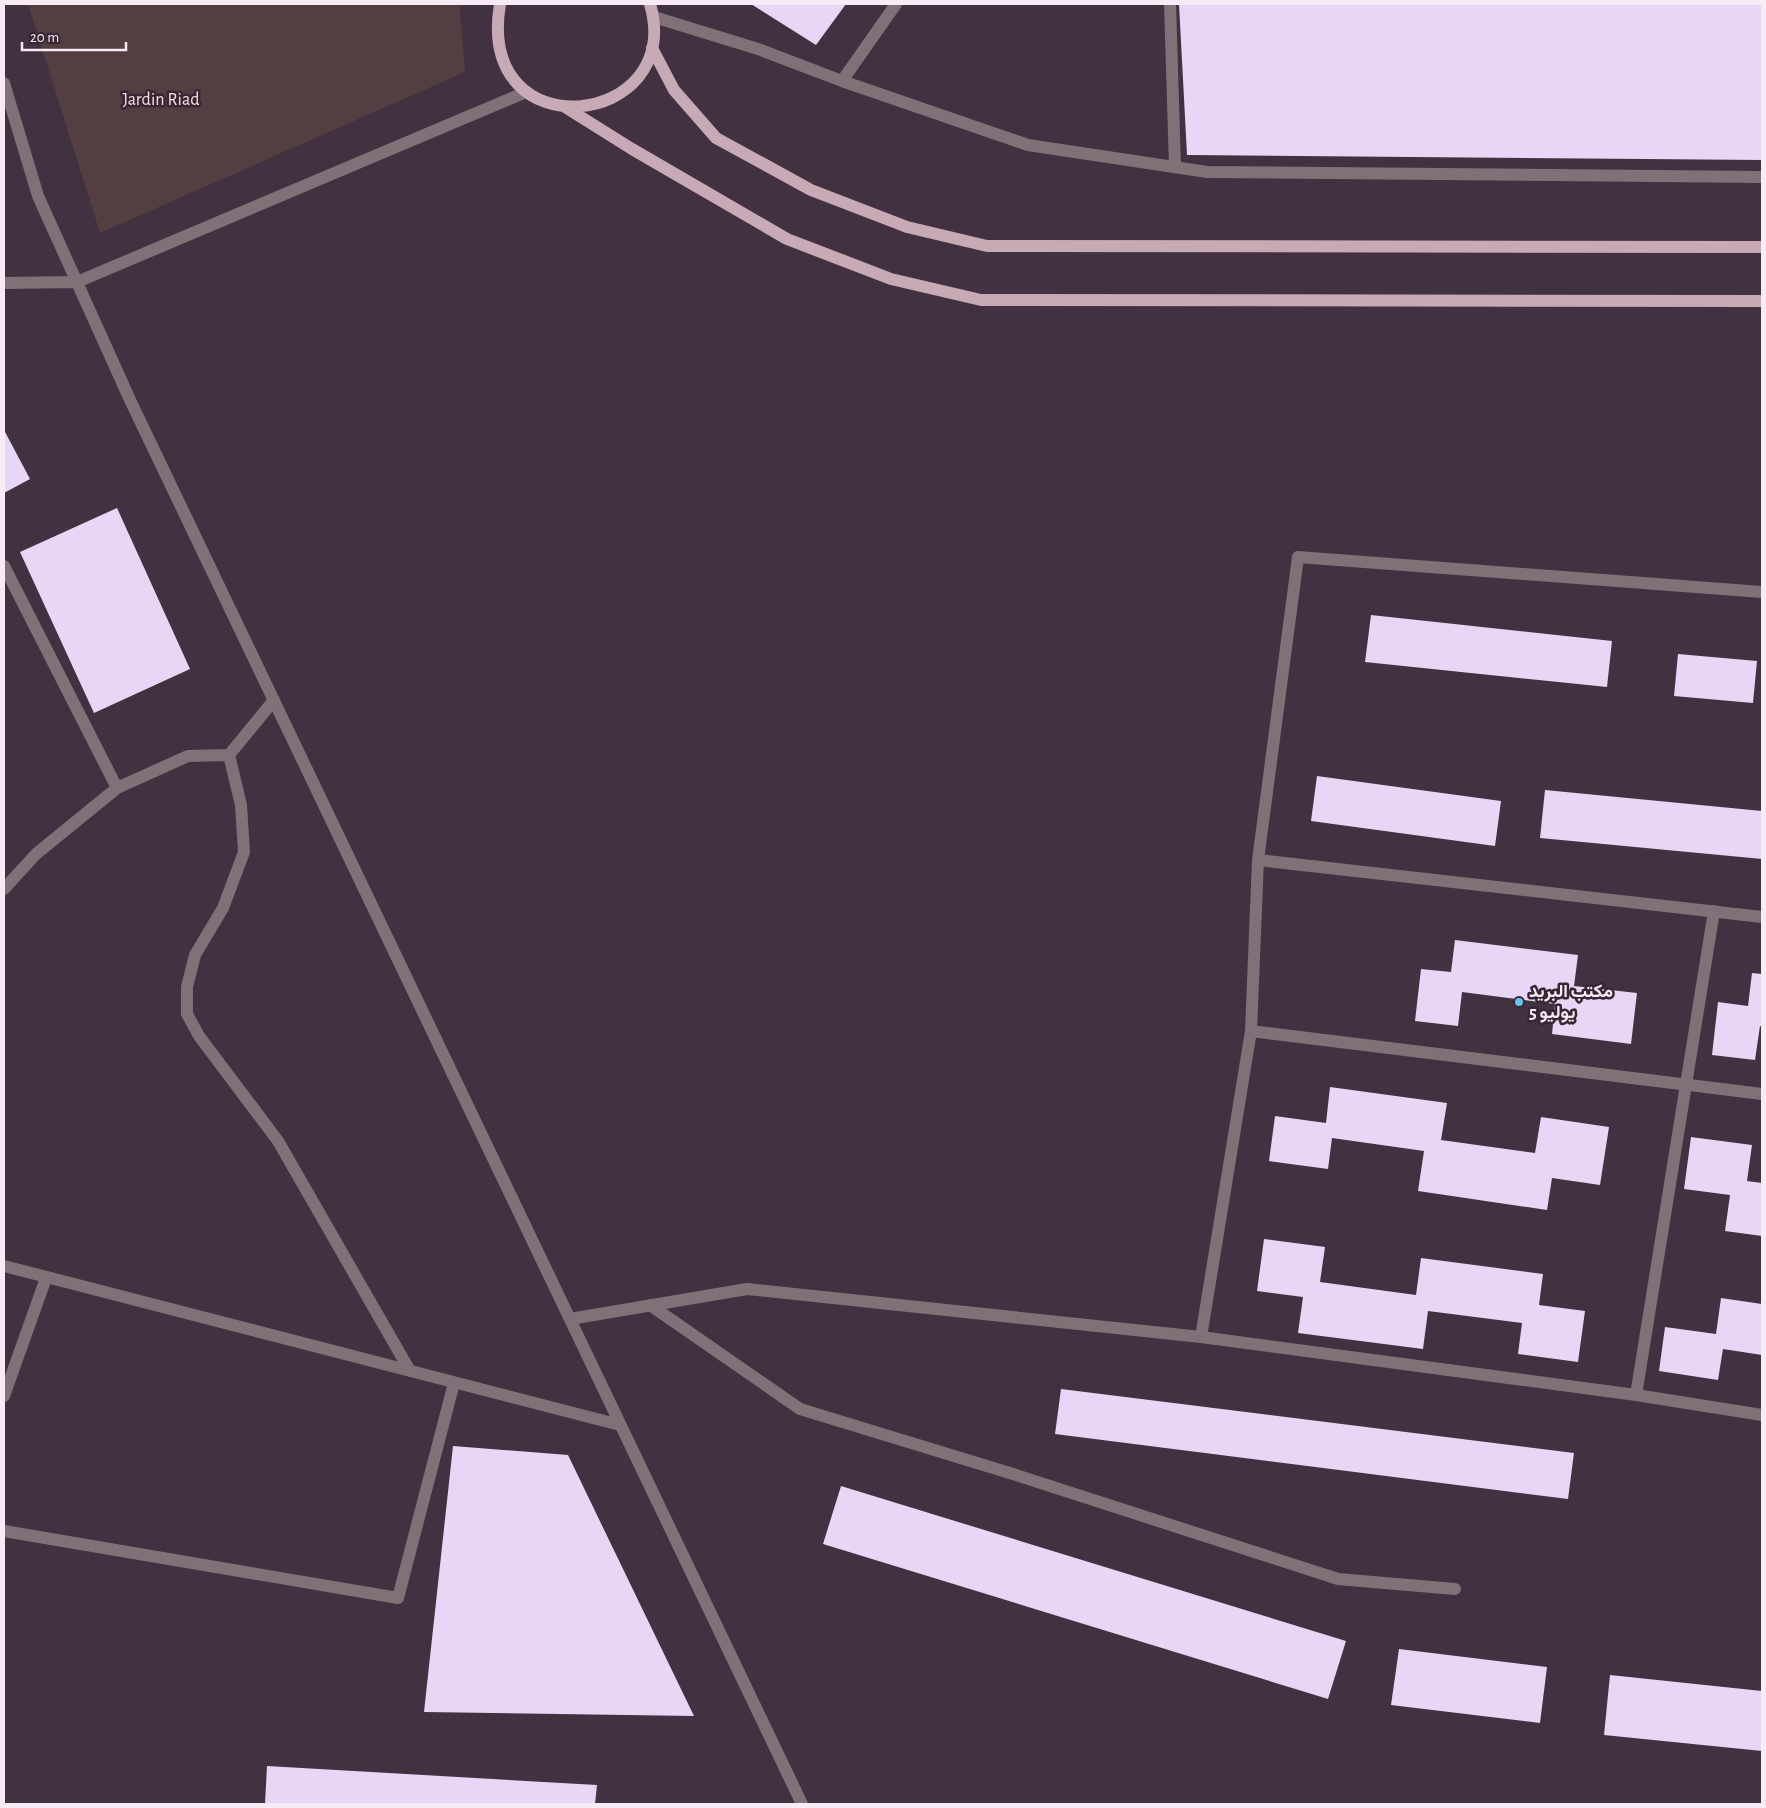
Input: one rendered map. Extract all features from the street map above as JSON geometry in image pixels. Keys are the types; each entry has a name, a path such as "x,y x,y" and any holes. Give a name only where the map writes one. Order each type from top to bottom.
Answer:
{"main road":[{"path":"500,4 496,27 499,52 510,74 526,92 545,102 565,107 588,107 610,100 622,91 643,69 652,48 654,17 650,4"},
{"path":"652,48 674,90 716,138 811,190 907,227 987,246 1762,247"},
{"path":"565,107 632,149 787,239 891,279 981,300 1762,301"}],"street":[{"path":"842,81 896,4"},
{"path":"1170,4 1175,167"},
{"path":"654,17 758,49 842,81 1028,144 1207,172 1762,177"},
{"path":"4,83 38,196 131,402 802,1804"},
{"path":"4,283 77,282 526,92"},
{"path":"1201,1337 1251,1031 1258,860 1298,557 1762,592"},
{"path":"4,566 117,788"},
{"path":"4,889 36,854 117,788 188,756 229,755 274,700"},
{"path":"229,755 241,805 244,852 223,908 195,955 186,987 187,1014 199,1036 278,1141 410,1371"},
{"path":"1258,860 1762,917"},
{"path":"1636,1396 1714,911"},
{"path":"1251,1031 1762,1094"},
{"path":"4,1266 620,1425"},
{"path":"4,1396 46,1278"},
{"path":"570,1319 747,1289 1201,1337 1762,1415"},
{"path":"650,1305 800,1409 1013,1474 1338,1579 1455,1589"},
{"path":"4,1531 398,1598 454,1383"}],"green space":[{"name":"Jardin Riad","path":"28,4 461,4 465,72 100,233"}],"building":[{"path":"751,4 846,4 816,45"},
{"path":"1179,4 1762,4 1762,160 1187,155"},
{"path":"4,430 30,479 4,493"},
{"path":"117,508 190,669 94,713 20,552"},
{"path":"1371,615 1612,641 1607,687 1365,662"},
{"path":"1678,654 1757,661 1753,703 1674,696"},
{"path":"1317,776 1501,801 1495,846 1311,821"},
{"path":"1545,790 1762,811 1762,859 1540,838"},
{"path":"1455,940 1578,955 1574,986 1637,993 1631,1044 1552,1034 1555,1004 1462,992 1458,1026 1415,1021 1421,969 1451,972"},
{"path":"1752,973 1762,974 1762,1027 1760,1026 1755,1060 1712,1055 1718,1002 1748,1006"},
{"path":"1330,1087 1447,1103 1441,1140 1535,1153 1541,1117 1609,1127 1600,1185 1552,1178 1547,1210 1418,1191 1424,1151 1332,1138 1328,1169 1269,1161 1275,1116 1326,1123"},
{"path":"1691,1137 1752,1145 1747,1181 1762,1183 1762,1236 1725,1231 1730,1195 1684,1189"},
{"path":"1264,1239 1325,1247 1320,1282 1416,1295 1421,1258 1543,1274 1539,1305 1585,1311 1578,1362 1518,1354 1522,1323 1428,1311 1423,1349 1298,1333 1303,1297 1257,1291"},
{"path":"1721,1298 1762,1304 1762,1355 1723,1349 1718,1380 1659,1371 1665,1327 1716,1334"},
{"path":"1061,1389 1574,1453 1568,1499 1055,1434"},
{"path":"453,1446 568,1455 694,1716 424,1712"},
{"path":"841,1486 1346,1641 1328,1699 823,1544"},
{"path":"1399,1649 1547,1667 1540,1723 1391,1705"},
{"path":"1610,1675 1762,1691 1762,1751 1604,1735"},
{"path":"267,1766 597,1785 595,1804 265,1804"}],"place":[{"name":"مكتب البريد 5 يوليو","path":"1519,1002"}]}
